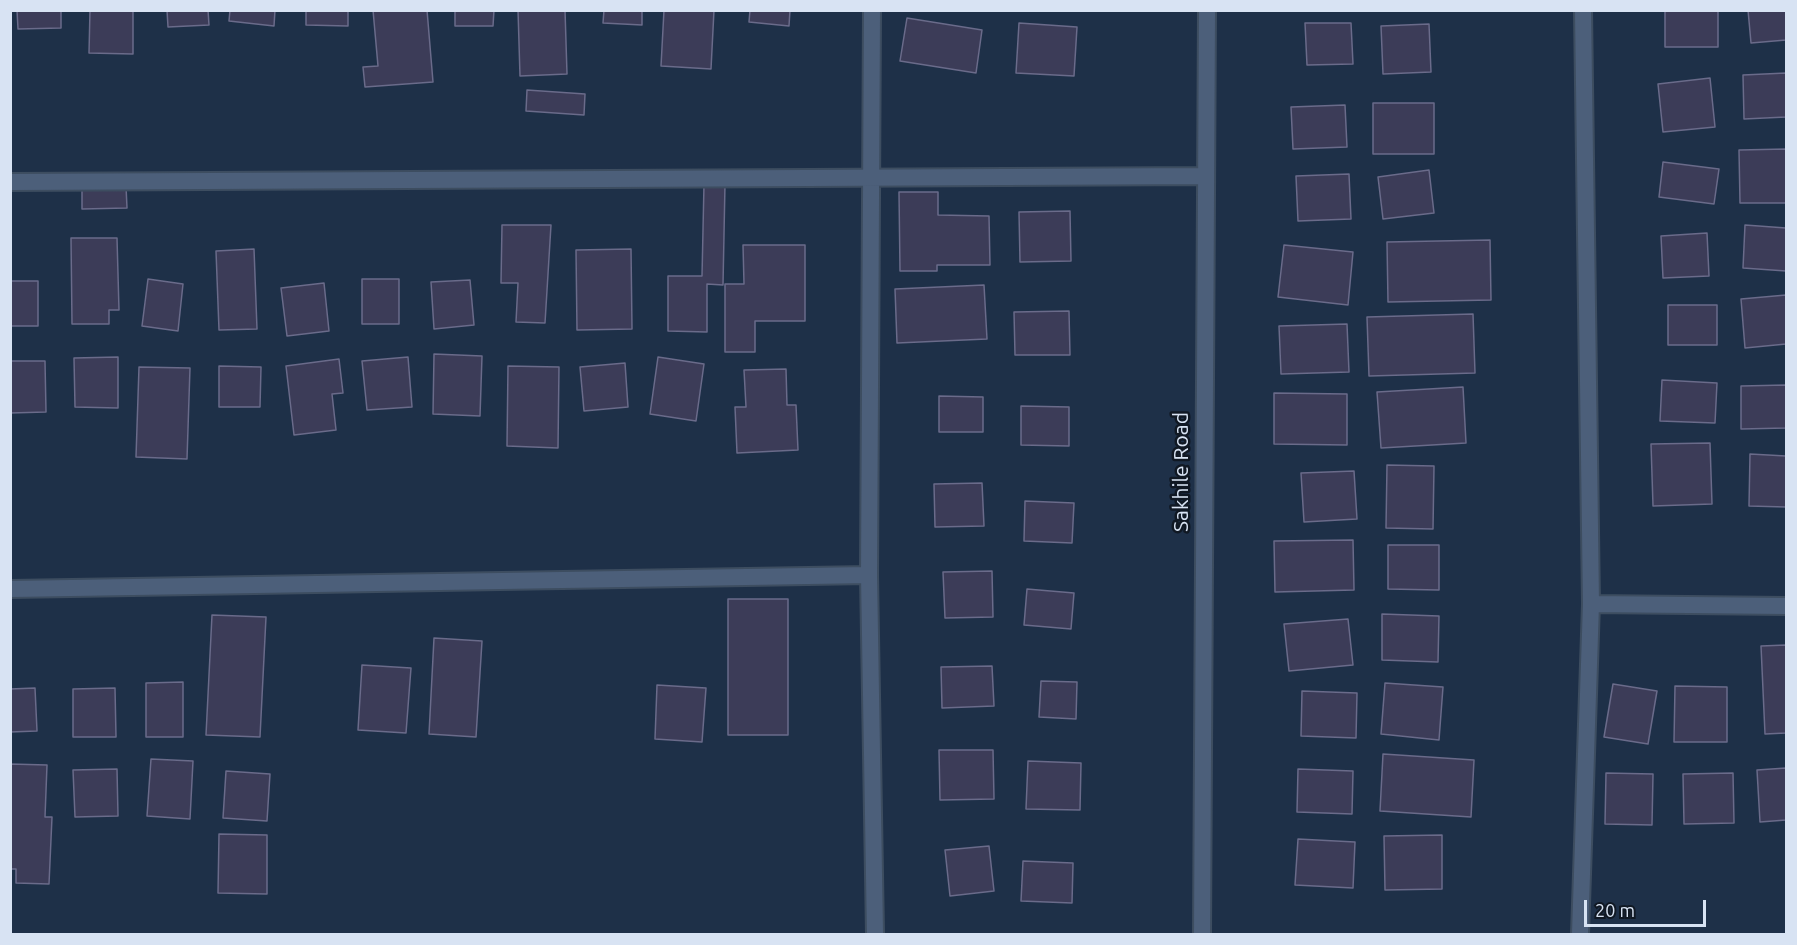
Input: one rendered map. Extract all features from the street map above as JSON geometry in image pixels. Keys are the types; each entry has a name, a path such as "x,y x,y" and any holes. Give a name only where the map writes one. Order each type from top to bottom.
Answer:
{"street":[{"path":"872,10 869,575 875,934"},
{"name":"Sakhile Road","path":"1202,934 1207,10"},
{"path":"1580,934 1591,604 1583,10"},
{"path":"10,182 1205,176"},
{"path":"10,589 869,575"},
{"path":"1591,604 1786,606"}],"building":[{"path":"17,10 61,10 61,28 18,29"},
{"path":"90,10 133,10 133,54 89,53"},
{"path":"167,10 208,10 209,25 168,27"},
{"path":"230,10 275,10 274,26 229,21"},
{"path":"306,10 348,10 348,26 306,25"},
{"path":"373,10 427,10 433,82 365,87 363,67 378,66"},
{"path":"455,10 494,10 493,26 455,26"},
{"path":"518,10 565,10 567,74 520,76"},
{"path":"604,10 642,10 642,25 603,23"},
{"path":"664,10 714,10 711,69 661,66"},
{"path":"750,10 790,10 789,26 749,22"},
{"path":"1665,10 1718,10 1718,47 1665,47"},
{"path":"1748,10 1786,10 1786,40 1751,43"},
{"path":"907,18 982,30 976,73 900,61"},
{"path":"1019,23 1077,27 1074,76 1016,73"},
{"path":"1305,23 1351,23 1353,64 1307,65"},
{"path":"1429,24 1431,72 1383,74 1381,26"},
{"path":"1786,73 1786,117 1744,119 1743,75"},
{"path":"1710,78 1715,127 1663,132 1658,84"},
{"path":"527,90 585,94 584,115 526,111"},
{"path":"1373,103 1434,103 1434,154 1373,154"},
{"path":"1345,105 1347,147 1293,149 1291,107"},
{"path":"1786,149 1786,203 1740,203 1739,150"},
{"path":"1663,162 1719,169 1714,204 1659,197"},
{"path":"1429,170 1434,213 1383,219 1378,177"},
{"path":"1349,174 1351,219 1298,221 1296,176"},
{"path":"704,184 725,184 723,285 707,284 707,332 668,331 668,276 702,276"},
{"path":"126,186 127,208 82,209 82,187"},
{"path":"899,192 938,192 938,215 989,216 990,265 937,265 937,271 900,271"},
{"path":"1070,211 1071,261 1020,262 1019,212"},
{"path":"502,225 551,225 545,323 516,322 518,283 501,283"},
{"path":"1745,225 1786,228 1786,271 1743,268"},
{"path":"1707,233 1709,276 1663,278 1661,236"},
{"path":"71,238 117,238 119,310 109,310 109,324 72,324"},
{"path":"1490,240 1491,300 1388,302 1387,242"},
{"path":"743,245 805,245 805,321 755,321 755,352 725,352 725,284 744,284"},
{"path":"1284,245 1353,252 1348,305 1278,297"},
{"path":"254,249 257,329 219,330 216,251"},
{"path":"631,249 632,329 577,330 576,250"},
{"path":"148,279 183,284 178,331 142,326"},
{"path":"362,279 399,279 399,324 362,324"},
{"path":"470,280 474,325 434,329 431,282"},
{"path":"10,281 38,281 38,326 10,326"},
{"path":"324,283 329,331 287,336 281,288"},
{"path":"984,285 987,339 897,343 895,289"},
{"path":"1786,295 1786,344 1745,348 1741,299"},
{"path":"1668,305 1717,305 1717,345 1668,345"},
{"path":"1069,311 1070,355 1015,355 1014,312"},
{"path":"1473,314 1475,373 1369,376 1367,317"},
{"path":"1347,324 1349,372 1281,374 1279,326"},
{"path":"434,354 482,356 480,416 433,414"},
{"path":"118,357 118,408 75,407 74,358"},
{"path":"408,357 412,407 367,410 362,361"},
{"path":"658,357 704,364 696,421 650,414"},
{"path":"339,359 343,393 332,394 336,430 294,435 286,366"},
{"path":"10,361 45,361 46,412 10,413"},
{"path":"625,363 628,407 584,411 580,367"},
{"path":"219,366 261,367 260,407 219,407"},
{"path":"508,366 559,367 558,448 507,446"},
{"path":"139,367 190,368 187,459 136,457"},
{"path":"786,369 787,405 796,405 798,450 737,453 735,407 746,407 744,370"},
{"path":"1662,380 1717,383 1715,423 1660,421"},
{"path":"1786,385 1786,428 1741,429 1741,386"},
{"path":"1463,387 1466,443 1381,448 1377,392"},
{"path":"1274,393 1347,394 1347,445 1274,444"},
{"path":"939,396 983,397 983,432 939,432"},
{"path":"1021,406 1069,407 1069,446 1021,445"},
{"path":"1710,443 1712,504 1653,506 1651,444"},
{"path":"1750,454 1786,456 1786,507 1749,506"},
{"path":"1387,465 1434,466 1433,529 1386,528"},
{"path":"1354,471 1357,519 1304,522 1301,473"},
{"path":"982,483 984,526 935,527 934,484"},
{"path":"1025,501 1074,503 1072,543 1024,541"},
{"path":"1353,540 1354,590 1275,592 1274,541"},
{"path":"1388,545 1439,545 1439,590 1388,589"},
{"path":"992,571 993,617 945,618 943,572"},
{"path":"1027,589 1074,593 1071,629 1024,625"},
{"path":"728,599 788,599 788,735 728,735"},
{"path":"1382,614 1439,616 1438,662 1382,660"},
{"path":"212,615 266,617 260,737 206,735"},
{"path":"1348,619 1353,665 1289,671 1284,624"},
{"path":"434,638 482,641 476,737 429,734"},
{"path":"1786,645 1786,733 1765,734 1761,646"},
{"path":"362,665 411,668 406,733 358,730"},
{"path":"992,666 994,706 942,708 941,667"},
{"path":"1041,681 1077,682 1076,719 1039,717"},
{"path":"183,682 183,737 146,737 146,683"},
{"path":"1385,683 1443,687 1439,740 1381,734"},
{"path":"1613,684 1657,691 1648,744 1604,737"},
{"path":"657,685 706,688 702,742 655,739"},
{"path":"1675,686 1727,687 1727,742 1674,742"},
{"path":"35,688 37,731 10,732 10,689"},
{"path":"115,688 116,737 73,737 73,689"},
{"path":"1302,691 1357,693 1356,738 1301,736"},
{"path":"939,750 993,750 994,799 940,800"},
{"path":"1383,754 1474,760 1471,817 1380,811"},
{"path":"151,759 193,761 190,819 147,816"},
{"path":"1028,761 1081,763 1080,810 1026,809"},
{"path":"10,764 47,765 45,817 52,817 49,884 16,883 16,869 10,869"},
{"path":"1786,768 1786,820 1760,822 1757,770"},
{"path":"117,769 118,816 75,817 73,770"},
{"path":"1298,769 1353,771 1352,814 1297,812"},
{"path":"226,771 270,774 267,821 223,818"},
{"path":"1606,773 1653,774 1652,825 1605,824"},
{"path":"1733,773 1734,823 1684,824 1683,774"},
{"path":"219,834 267,835 267,894 218,893"},
{"path":"1442,835 1442,889 1385,890 1384,836"},
{"path":"1298,839 1355,842 1353,888 1295,885"},
{"path":"989,846 994,891 950,896 945,850"},
{"path":"1023,861 1073,863 1072,903 1021,901"}]}
